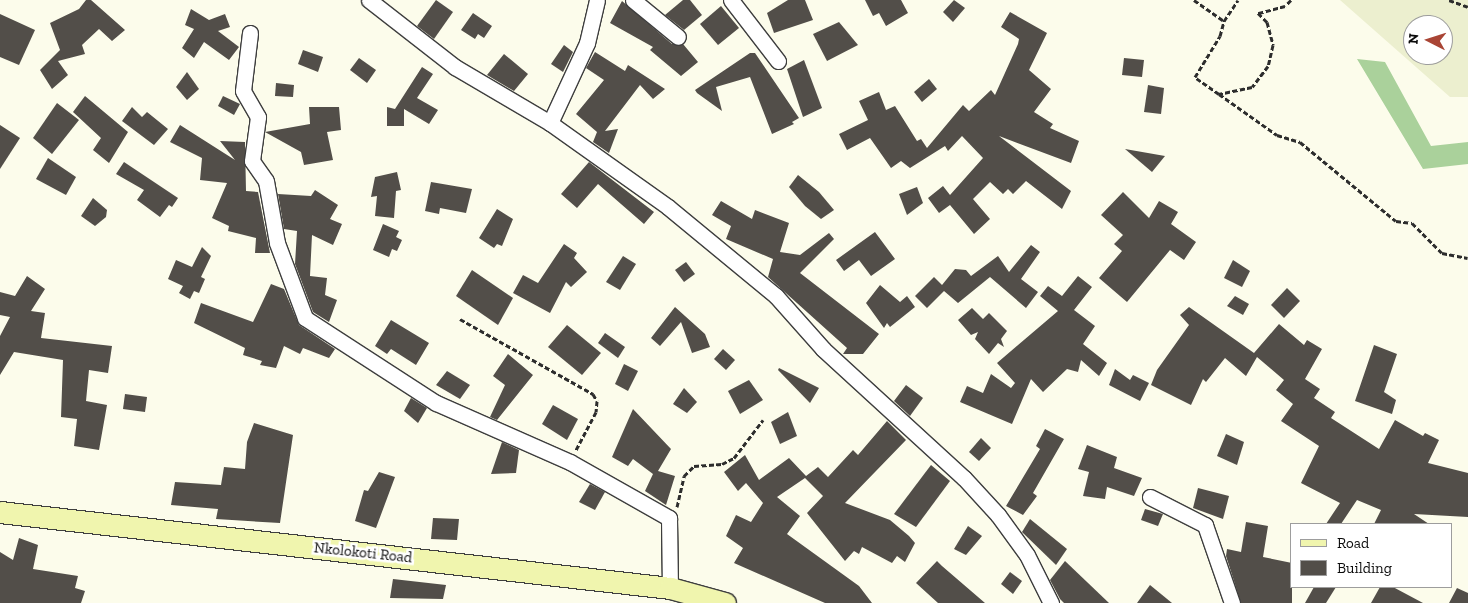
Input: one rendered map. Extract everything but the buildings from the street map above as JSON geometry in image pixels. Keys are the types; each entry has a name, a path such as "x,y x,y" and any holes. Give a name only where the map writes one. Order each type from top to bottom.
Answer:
{"main road":[{"name":"Nkolokoti Road","path":"0,512 670,588 725,603"}],"street":[{"path":"369,0 455,67 550,123 668,207 776,296 823,349 992,509 1027,555 1051,603"},
{"path":"550,123 587,43 597,0"},
{"path":"634,0 678,37"},
{"path":"731,0 778,61"},
{"path":"250,33 243,91 258,117 252,161 266,181 277,243 305,318 436,403 570,462 668,518 670,588"},
{"path":"1150,497 1205,525 1232,603"}],"path":[{"path":"1194,0 1224,21"},
{"path":"1238,0 1224,21 1220,36 1195,77 1277,135 1300,142 1396,221 1412,223 1442,252 1468,258"},
{"path":"1219,94 1252,87 1268,66 1273,45 1266,22 1258,12 1285,6 1291,0"},
{"path":"1449,0 1468,7"},
{"path":"460,320 593,394 598,401 596,412 570,462"},
{"path":"668,518 679,504 684,476 694,466 722,464 734,458 763,420"}],"green space":[{"path":"1340,0 1468,0 1468,97 1450,97 1414,65 1453,65 1453,15 1403,15 1403,56"},
{"path":"1357,59 1385,62 1431,146 1468,142 1468,164 1423,169"}]}
